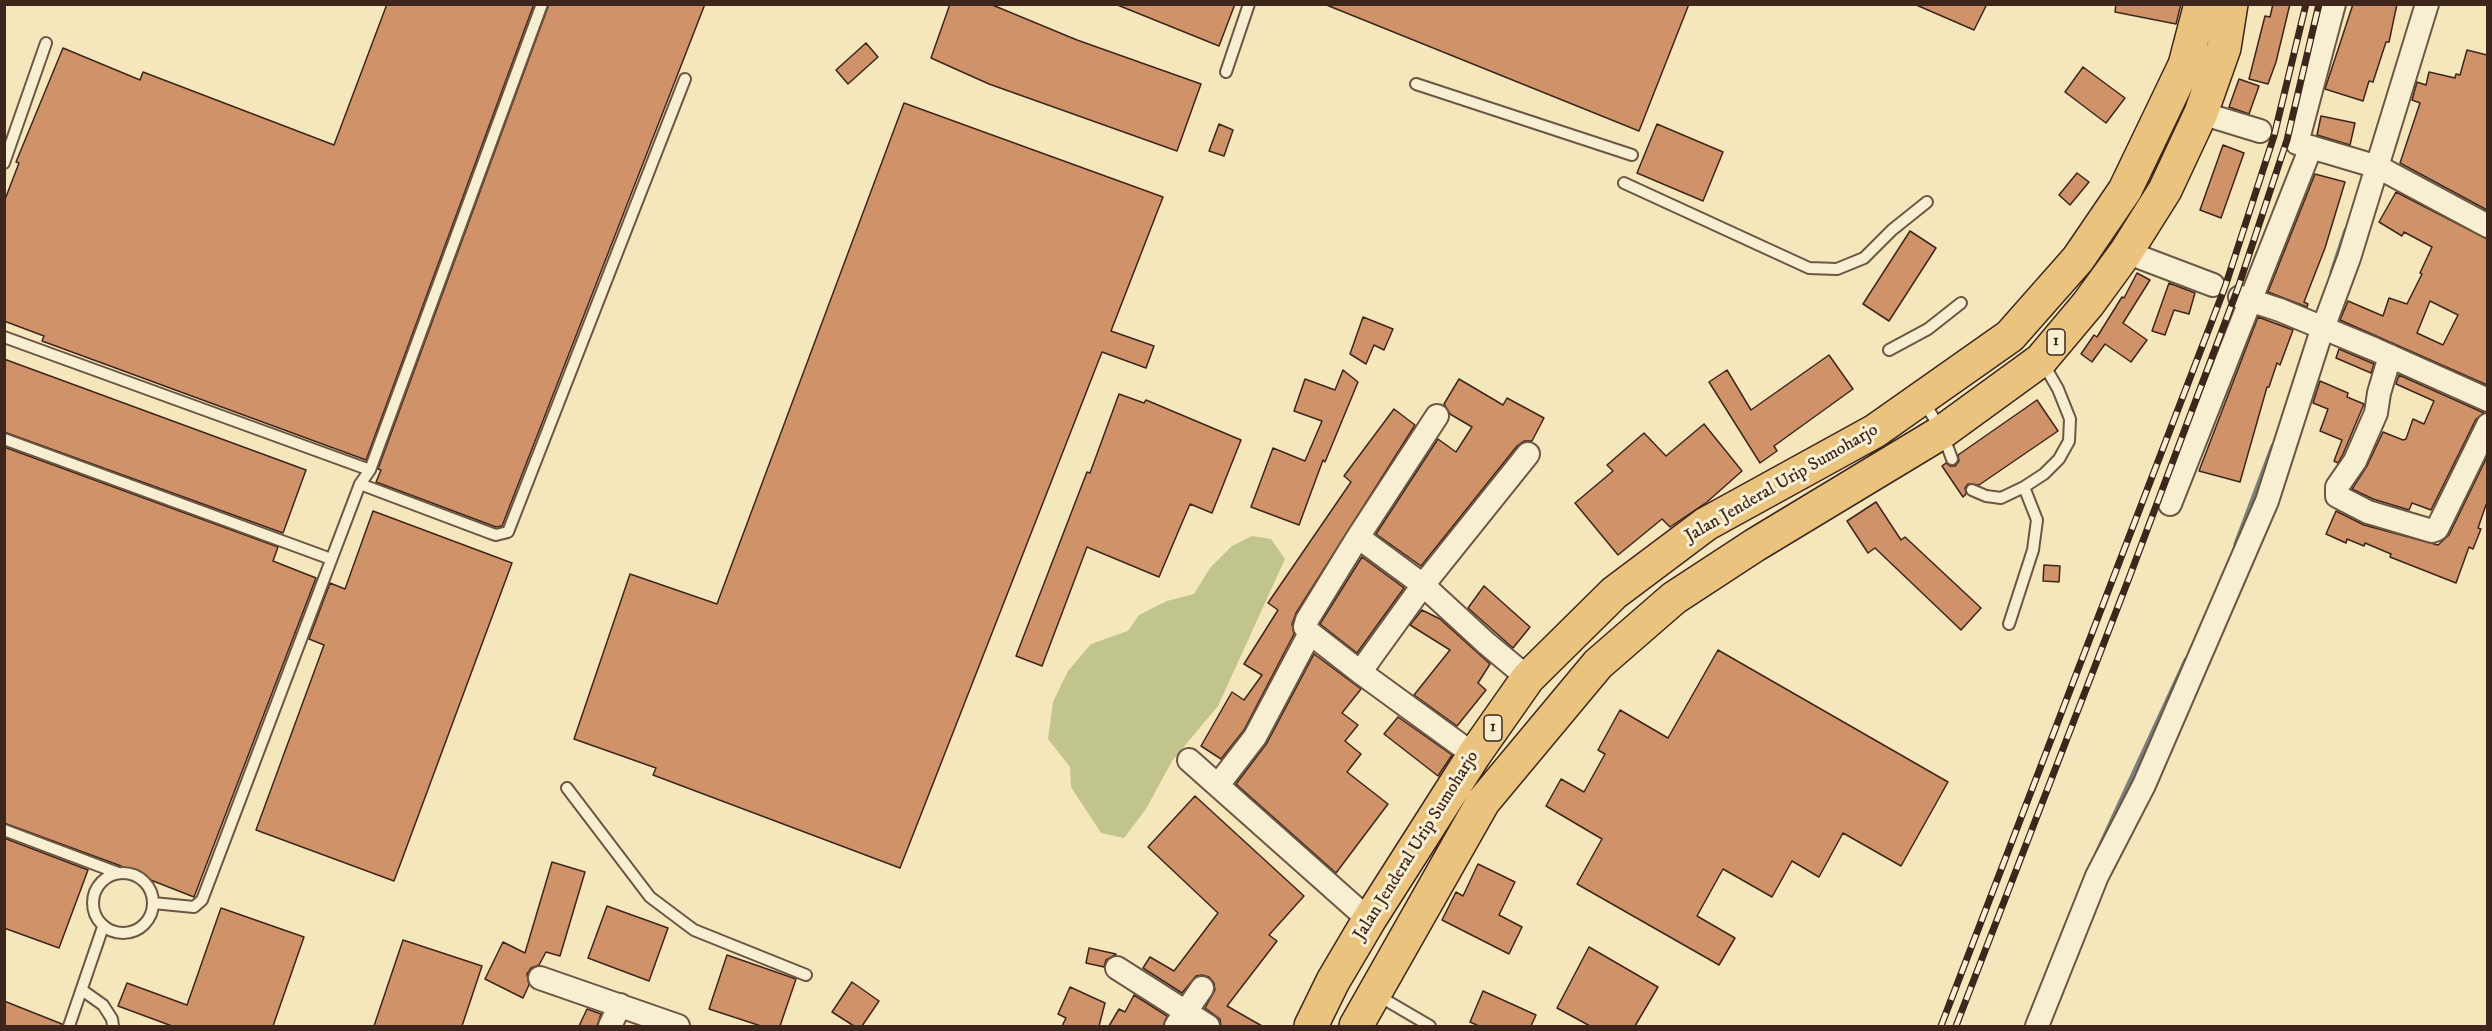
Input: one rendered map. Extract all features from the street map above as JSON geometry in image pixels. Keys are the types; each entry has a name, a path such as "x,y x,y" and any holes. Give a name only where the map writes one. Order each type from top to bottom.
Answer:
{"highway":[{"name":"Jalan Jenderal Urip Sumoharjo","path":"1311,1026 1333,981 1369,920 1474,755 1528,678 1614,593 1706,524 1875,431 2010,336 2078,259 2125,190 2185,65 2201,4"},
{"name":"Jalan Jenderal Urip Sumoharjo","path":"1356,1026 1483,802 1598,664 1674,598 1755,545 1947,446 2041,360 2088,304 2126,252 2164,190 2201,113 2224,48 2231,4"}],"street":[{"path":"2334,4 2297,143 2369,164 2487,226"},
{"path":"2037,1026 2097,876 2144,785 2267,501 2315,325 2349,258 2369,164 2427,4"},
{"path":"2201,113 2260,131"},
{"path":"2170,504 2246,299 2311,147"},
{"path":"2126,252 2213,285"},
{"path":"2246,299 2390,356 2487,400"},
{"path":"2390,356 2379,393 2376,413 2355,460 2337,487 2337,496 2368,512 2432,531 2438,529 2487,425"},
{"path":"1437,416 1358,537 1307,620 1305,627 1360,672 1474,755"},
{"path":"1366,664 1423,585 1528,454"},
{"path":"1358,537 1423,585 1528,678"},
{"path":"1218,785 1255,737 1310,633"},
{"path":"1189,760 1369,920"},
{"path":"1117,968 1181,1019 1208,1026"},
{"path":"540,978 678,1026"},
{"path":"1181,1019 1202,988"},
{"path":"610,1026 620,1005"}],"lane":[{"path":"153,903 194,906 202,900 360,484 370,470 542,4"},
{"path":"1226,72 1249,4"},
{"path":"4,163 46,43"},
{"path":"360,484 496,535 508,532 685,79"},
{"path":"1416,84 1632,155"},
{"path":"1624,183 1809,268 1837,269 1864,258 1892,230 1927,202"},
{"path":"1889,350 1928,329 1961,303"},
{"path":"4,337 370,470"},
{"path":"1972,490 1986,496 2001,498 2024,487 2044,474 2059,459 2069,441 2070,419 2058,389 2041,360"},
{"path":"1922,398 1947,446"},
{"path":"4,439 331,559"},
{"path":"2009,624 2033,550 2037,520 2024,487"},
{"path":"567,788 650,897 694,930 806,975"},
{"path":"4,830 118,873 135,875 143,880 152,895 153,903 148,920 135,931 118,934 103,927 94,912 93,894 103,880 118,873"},
{"path":"69,1026 103,927"},
{"path":"82,990 103,1005 112,1019 113,1026"},
{"path":"1374,993 1430,1026"}],"green space":[{"path":"1252,536 1271,539 1285,559 1218,706 1172,761 1146,809 1124,838 1101,833 1071,787 1070,767 1048,739 1053,702 1068,671 1091,644 1128,631 1139,615 1167,601 1194,594 1210,568 1232,546"}],"building":[{"path":"387,4 534,4 366,460 42,341 44,336 4,321 4,202 19,163 16,162 63,48 140,80 143,72 334,145"},
{"path":"549,4 705,4 502,526 496,527 376,482 381,470 378,469"},
{"path":"950,4 990,4 1077,40 1201,84 1177,151 989,84 931,58"},
{"path":"1115,4 1235,4 1219,46"},
{"path":"1324,4 1689,4 1639,131"},
{"path":"1914,4 1987,4 1974,30"},
{"path":"2116,4 2181,4 2176,24 2115,12"},
{"path":"2273,4 2290,4 2276,62 2268,84 2249,79 2265,16 2270,17"},
{"path":"2353,4 2397,4 2389,42 2386,42 2373,82 2369,81 2363,101 2325,89"},
{"path":"866,43 878,57 848,84 836,70"},
{"path":"2467,50 2487,55 2487,210 2400,163 2420,103 2412,100 2417,82 2426,85 2429,72 2455,78 2456,74 2460,75"},
{"path":"2083,67 2125,98 2106,123 2065,92"},
{"path":"2239,79 2259,86 2249,114 2229,107"},
{"path":"904,103 1163,197 1111,331 1154,346 1146,368 1102,352 900,868 653,775 656,768 574,739 630,574 717,604"},
{"path":"2321,116 2355,123 2350,145 2317,135"},
{"path":"1219,124 1233,130 1224,156 1209,151"},
{"path":"1657,124 1723,152 1703,201 1637,173"},
{"path":"2223,145 2244,153 2221,218 2200,210"},
{"path":"2077,173 2089,182 2070,205 2059,195"},
{"path":"2315,174 2345,182 2325,248 2304,302 2308,304 2307,307 2268,292"},
{"path":"2396,192 2487,239 2487,385 2340,320 2348,301 2383,316 2389,298 2407,304 2422,274 2420,273 2432,247 2404,232 2402,236 2379,222","holes":["2430,301 2458,315 2443,345 2417,333"]},
{"path":"1910,231 1936,248 1889,321 1863,304"},
{"path":"2137,273 2150,280 2123,323 2147,340 2131,362 2105,344 2092,362 2081,354 2094,335 2097,337 2122,297 2124,298"},
{"path":"2169,283 2195,293 2189,314 2174,310 2165,335 2152,331"},
{"path":"1363,317 1393,329 1384,350 1374,345 1366,364 1350,354"},
{"path":"2258,317 2293,330 2280,365 2277,363 2269,387 2267,387 2240,482 2199,471"},
{"path":"2339,349 2374,364 2371,373 2336,358"},
{"path":"1829,355 1853,389 1774,446 1777,451 1760,463 1709,382 1727,370 1751,410"},
{"path":"4,359 306,470 283,533 4,432"},
{"path":"1343,370 1358,382 1325,462 1323,460 1299,525 1251,507 1273,448 1305,461 1322,421 1294,411 1305,379 1335,390"},
{"path":"2399,375 2484,413 2476,419 2431,510 2412,503 2409,510 2373,499 2352,489 2367,466 2383,432 2403,440 2406,439 2413,419 2424,424 2434,401 2396,384"},
{"path":"1459,379 1503,405 1507,398 1544,418 1532,441 1524,441 1517,446 1421,566 1376,534 1438,439 1456,452 1472,427 1450,414 1444,404"},
{"path":"2320,381 2348,393 2347,397 2364,404 2338,463 2334,461 2342,440 2320,431 2328,409 2313,403"},
{"path":"1119,394 1144,403 1146,400 1241,440 1212,513 1190,504 1159,577 1087,547 1042,666 1016,656 1087,472 1090,473"},
{"path":"2037,400 2058,431 1979,485 1968,484 1963,497 1942,466 1946,463 1955,466 1959,461 1958,455"},
{"path":"1394,409 1415,425 1296,613 1292,624 1294,634 1244,730 1221,759 1201,746 1232,692 1244,700 1262,675 1244,664 1278,610 1268,603 1351,482 1344,476"},
{"path":"1704,424 1742,471 1707,502 1670,527 1662,519 1618,555 1575,503 1613,471 1607,465 1644,433 1666,456"},
{"path":"4,447 278,547 273,561 316,578 194,897 125,870 121,866 4,823"},
{"path":"2487,457 2487,502 2478,528 2481,529 2473,549 2469,547 2456,583 2390,557 2391,554 2365,543 2364,546 2347,539 2346,543 2326,534 2336,511 2364,525 2438,545 2449,535"},
{"path":"1876,502 1901,540 1905,537 1981,608 1961,630 1875,548 1868,553 1847,521"},
{"path":"373,511 512,563 394,881 256,830 324,645 309,639 330,583 345,589"},
{"path":"1362,557 1404,588 1357,653 1320,624"},
{"path":"2044,565 2060,566 2059,582 2043,581"},
{"path":"1484,586 1530,627 1513,648 1468,608"},
{"path":"1422,610 1440,619 1490,664 1478,683 1486,690 1457,726 1414,695 1450,650 1410,625"},
{"path":"1718,650 1948,782 1901,866 1843,833 1819,877 1792,861 1772,897 1723,869 1697,916 1735,938 1719,965 1577,884 1602,839 1546,806 1561,779 1584,792 1605,754 1598,750 1620,710 1668,738"},
{"path":"1314,654 1361,689 1342,713 1358,725 1345,741 1361,754 1347,772 1388,804 1336,873 1236,784 1267,743"},
{"path":"1398,717 1452,755 1438,776 1384,734"},
{"path":"1195,796 1304,896 1269,935 1277,941 1227,1006 1262,1026 1221,1026 1220,1019 1205,1008 1215,990 1214,983 1209,977 1196,976 1182,993 1143,968 1150,957 1174,971 1218,913 1148,847"},
{"path":"4,838 88,870 59,948 4,928"},
{"path":"552,862 585,872 560,956 546,952 539,965 531,968 527,974 529,985 523,998 485,979 503,942 525,953"},
{"path":"1478,864 1515,882 1499,915 1522,927 1509,954 1442,920 1456,892 1463,896"},
{"path":"607,906 668,928 649,981 588,958"},
{"path":"221,908 304,937 273,1026 172,1026 118,1006 127,983 187,1005"},
{"path":"403,940 482,966 462,1026 374,1026"},
{"path":"1589,947 1658,987 1635,1026 1590,1026 1557,1008"},
{"path":"1089,948 1116,954 1106,960 1104,967 1086,963"},
{"path":"727,955 796,979 780,1026 761,1026 709,1009"},
{"path":"852,982 879,1001 862,1026 854,1026 832,1012"},
{"path":"1070,987 1105,1003 1099,1026 1062,1026 1066,1018 1058,1014"},
{"path":"1483,991 1536,1015 1531,1026 1479,1026 1470,1022"},
{"path":"1134,995 1167,1016 1163,1026 1109,1026 1119,1009 1125,1012"},
{"path":"4,1001 62,1024 62,1026 4,1026"},
{"path":"587,1009 601,1014 597,1026 579,1026"}],"waterway":[{"path":"2332,272 2346,230"},
{"path":"2236,544 2273,446"},
{"path":"2097,853 2186,660"}],"railway":[{"path":"1941,1026 2225,287 2274,136 2306,4"},
{"path":"1956,1026 2238,288 2287,140 2319,4"}]}
